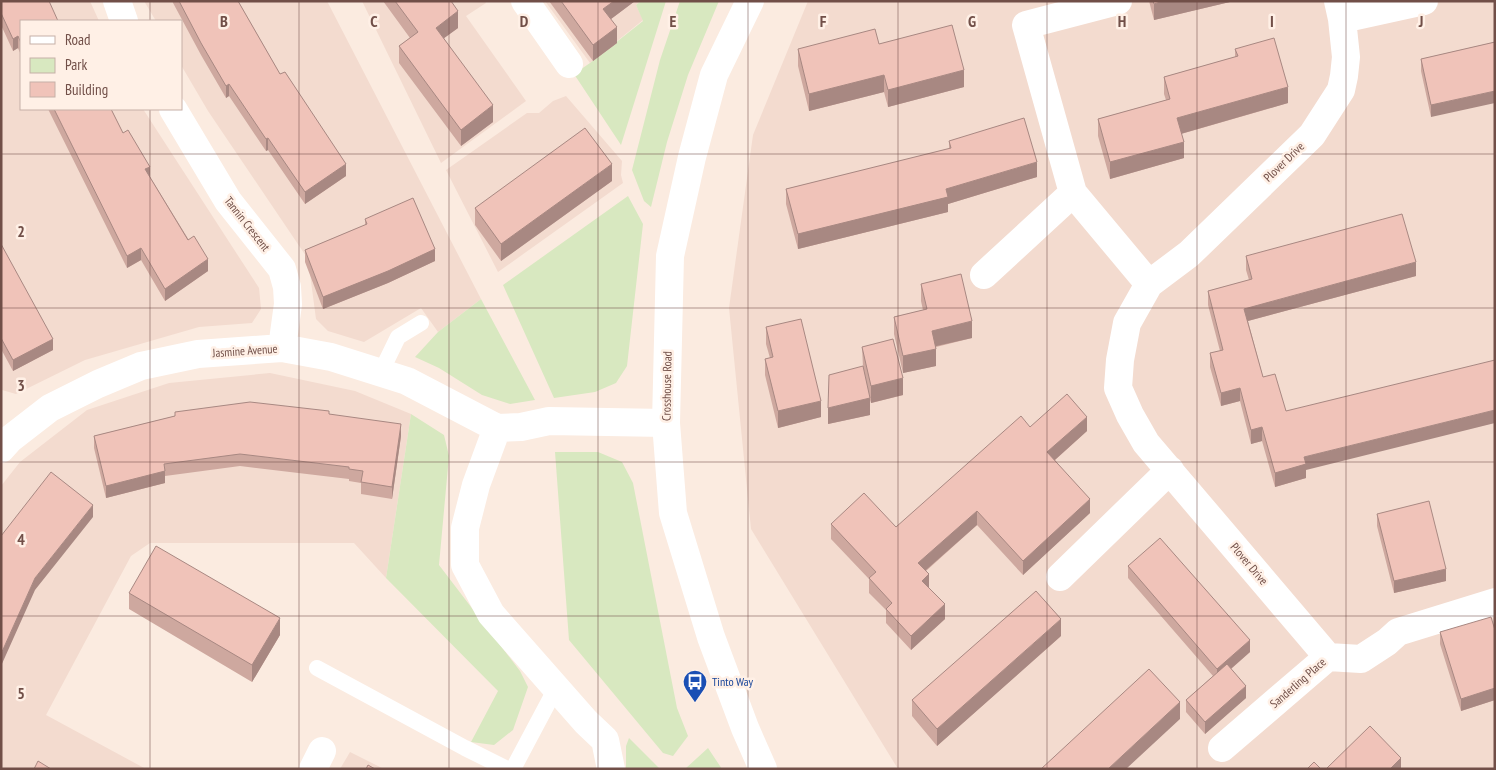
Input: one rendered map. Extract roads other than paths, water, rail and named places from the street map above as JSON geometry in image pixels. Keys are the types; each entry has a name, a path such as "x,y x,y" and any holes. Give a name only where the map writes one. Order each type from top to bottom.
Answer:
{"street":[{"path":"117,1 124,20"},
{"path":"524,1 569,64"},
{"name":"Crosshouse Road","path":"750,1 714,75 692,157 670,256 666,423 673,513 711,637 745,728 763,769"},
{"path":"1118,1 1026,25 1072,193 1149,284"},
{"path":"1340,10 1424,1"},
{"name":"Plover Drive","path":"1328,657 1146,442 1130,415 1118,388 1120,360 1127,323 1149,284 1188,254 1312,135 1341,90 1346,58 1340,10"},
{"name":"Tannin Crescent","path":"173,110 228,201 282,269 287,287 288,304 282,348"},
{"path":"984,275 1072,193"},
{"name":"Jasmine Avenue","path":"4,438 50,408 98,384 141,366 198,354 282,348 331,357 407,381 498,428"},
{"path":"611,769 605,740 586,722 491,614 465,565 465,528 476,485 498,428 521,427 549,421 666,423"},
{"path":"1060,577 1170,470"},
{"name":"Sanderling Place","path":"1222,748 1328,657 1361,659 1387,642 1398,632 1495,602"}],"lane":[{"path":"381,372 398,337 421,323"},
{"path":"317,668 507,769"},
{"path":"514,769 556,688"}],"place":[{"name":"Tinto Way","path":"695,703"}]}
